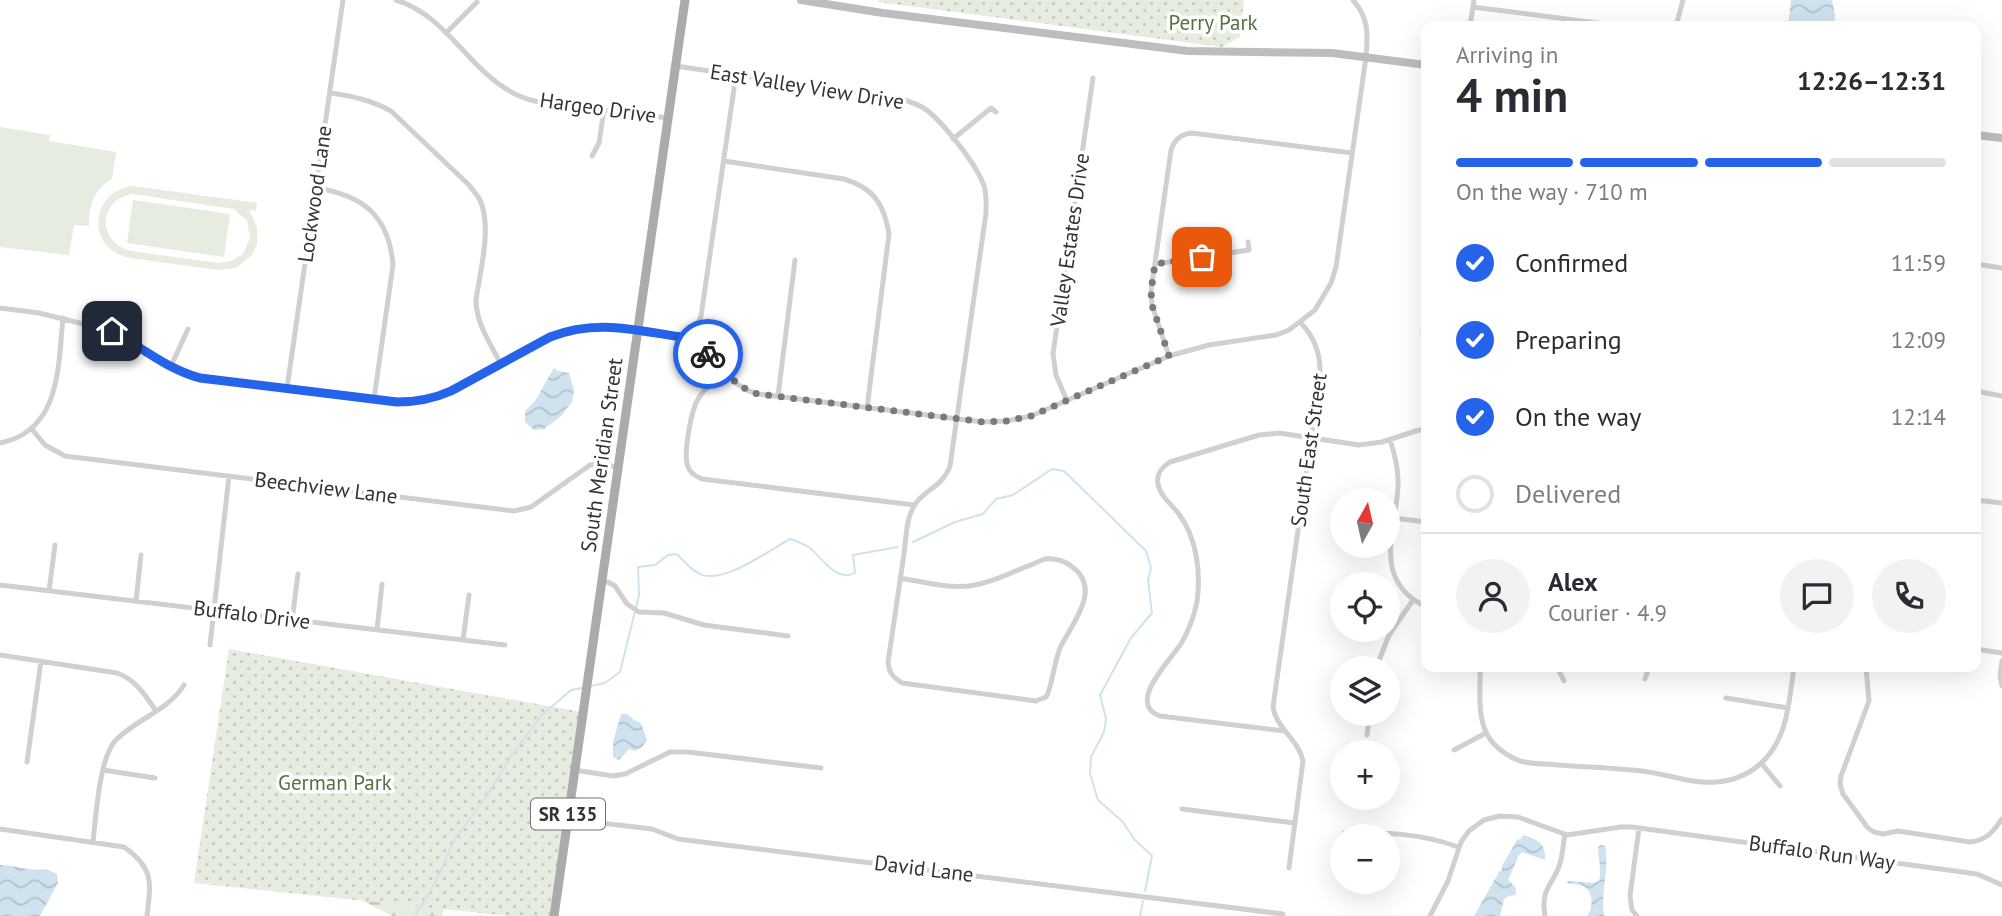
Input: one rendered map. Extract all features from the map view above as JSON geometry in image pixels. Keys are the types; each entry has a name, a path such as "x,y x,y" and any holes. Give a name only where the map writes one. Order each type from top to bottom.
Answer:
{"main road":[{"name":"South Meridian Street","path":"554,916 685,0"},
{"path":"801,0 920,18 1188,51 1305,52 1421,64"},
{"path":"1981,136 2002,138"}],"street":[{"name":"Lockwood Lane","path":"288,388 343,0"},
{"name":"Hargeo Drive","path":"396,0 412,5 428,15 494,79 522,98 668,118"},
{"path":"0,308 64,318 112,331 160,362 200,378 374,399 414,402 435,398 550,337 590,326 637,330 690,340 703,349 737,384 749,391 984,422 1031,416 1169,356 1209,345 1276,335 1301,323 1315,310 1332,283 1336,267 1366,57 1368,29 1353,0"},
{"path":"1471,21 1474,0"},
{"path":"1677,21 1683,0"},
{"path":"446,33 477,2"},
{"path":"1473,8 1579,21"},
{"name":"East Valley View Drive","path":"675,66 898,98 914,103 934,117 976,167 984,186 986,213 957,418"},
{"path":"690,340 701,316 736,75"},
{"name":"Valley Estates Drive","path":"1067,401 1056,375 1053,356 1093,78"},
{"path":"330,93 364,99 391,111 469,185 479,198 486,229 476,311 501,364"},
{"path":"953,139 991,108 996,112"},
{"path":"592,156 599,143 604,110"},
{"path":"1169,356 1152,305 1151,291 1171,150 1178,137 1191,133 1352,153"},
{"path":"724,161 844,178 874,195 882,206 889,234 867,408"},
{"path":"316,188 336,191 370,210 379,220 390,243 393,265 374,399"},
{"path":"1155,264 1249,250 1248,242"},
{"path":"778,396 795,260"},
{"path":"1981,265 2002,268"},
{"path":"0,443 10,441 32,428 51,402 56,386 64,318"},
{"name":"South East Street","path":"1289,868 1303,761 1301,752 1274,715 1273,707 1320,365 1315,343 1301,323"},
{"path":"171,366 188,329"},
{"path":"724,371 703,392 694,410 687,453 691,472 702,479 914,505"},
{"path":"1981,392 2002,396"},
{"path":"900,578 967,586 992,581 1040,561 1062,560 1074,568 1082,578 1086,589 1085,597 1082,608 1059,649 1050,691 1045,698 1036,701 922,686 902,683 892,676 888,662 900,578 909,518 914,505 939,484 947,473 957,418"},
{"name":"Beechview Lane","path":"32,428 45,445 65,456 514,511 531,507 590,466 597,464 618,467"},
{"path":"1285,731 1160,716 1150,709 1147,698 1149,688 1182,642 1191,623 1197,601 1198,573 1195,548 1188,530 1158,487 1157,478 1162,467 1170,462 1259,435 1279,433 1359,444 1382,442 1421,431"},
{"path":"1390,439 1395,456 1397,488"},
{"path":"211,645 229,476"},
{"path":"1981,501 2002,503"},
{"path":"1400,519 1421,521"},
{"path":"50,591 55,545"},
{"path":"136,601 141,555"},
{"path":"1390,558 1400,585 1413,600 1421,604"},
{"path":"292,620 298,574"},
{"path":"601,583 608,582 615,586 625,602 636,611 664,613 705,625 788,636"},
{"path":"377,630 382,584"},
{"name":"Buffalo Drive","path":"0,585 505,645"},
{"path":"463,640 469,595"},
{"path":"1381,656 1389,635 1413,600"},
{"path":"1981,650 2002,653"},
{"path":"0,655 127,676 139,687 156,711"},
{"path":"27,762 41,661"},
{"path":"2002,661 2002,686"},
{"path":"1480,672 1480,713 1486,733 1504,753 1518,760 1645,771 1707,782 1732,779 1761,764 1779,740 1785,724 1793,672"},
{"path":"1560,672 1564,681"},
{"path":"1644,679 1647,672"},
{"path":"1867,672 1869,702 1840,784 1843,794 1868,828 1876,833 1898,831 1970,842 1990,836 2002,819"},
{"path":"93,842 108,750 116,739 176,697 184,685"},
{"path":"1726,698 1788,708"},
{"path":"1367,735 1368,726"},
{"path":"1454,750 1486,733"},
{"path":"574,770 613,776 625,774 670,752 821,768"},
{"path":"1761,764 1780,786"},
{"path":"103,771 155,778"},
{"path":"1182,808 1295,823"},
{"path":"1430,916 1448,881 1458,847 1469,831 1477,824 1492,818 1514,817 1565,834 1560,864 1545,896 1545,916"},
{"name":"David Lane","path":"567,819 652,829 678,839 1283,915"},
{"name":"Buffalo Run Way","path":"1565,834 1578,835 1622,827 1639,828 1977,874 2002,886"},
{"path":"1637,916 1632,910 1630,896 1639,828"},
{"path":"0,829 124,847 146,868 150,890 146,916"},
{"path":"1400,835 1434,839 1458,847"}],"green space":[{"name":"Perry Park","path":"878,0 1244,0 1240,37 1222,47"},
{"path":"0,127 50,135 49,141 116,152 112,179 100,188 93,199 89,226 74,225 69,255 0,247"},
{"path":"132,186 257,203 256,211 249,210 257,227 257,245 251,256 236,268 218,270 130,258 116,253 106,244 98,221 107,199","holes":["133,194 234,209 247,221 250,238 243,254 231,261 218,263 131,251 120,246 107,230 108,212 113,204"]},
{"path":"133,200 230,214 224,257 127,243"},
{"name":"German Park","path":"229,649 582,712 554,916 509,916 194,883"},
{"path":"361,900 444,909 442,916 392,916"}],"water":[{"path":"1791,0 1832,0 1834,21 1789,21"},
{"path":"554,368 569,373 574,390 572,402 561,416 544,429 534,430 525,422 525,411 535,401"},
{"path":"621,714 627,714 641,723 647,740 635,751 629,749 619,760 613,757 613,742"},
{"path":"1523,835 1542,845 1545,860 1522,852 1508,880 1516,888 1516,895 1504,899 1500,916 1474,916 1517,840"},
{"path":"1605,846 1606,855 1604,916 1587,916 1592,901 1590,893 1581,885 1566,883 1599,881 1598,847"},
{"path":"0,865 45,869 57,874 58,883 40,916 0,916"}],"waterway":[{"path":"913,542 955,522 983,514 996,499 1013,495 1052,469 1064,471 1146,551 1151,568 1148,580 1152,613 1131,638 1100,695 1106,719 1104,732 1091,757 1090,774 1098,800 1123,822 1134,839 1152,856 1145,891"},
{"path":"591,686 605,683 620,672 639,595 638,567 655,565 668,555 677,554 698,573 719,575 745,565 790,539 810,548 836,572 848,575 855,573 853,555 898,547"},
{"path":"415,916 435,883 455,839 490,791 511,756 542,715 571,690 582,688"},
{"path":"1140,916 1143,901"}],"way so far":[{"path":"708,354 737,384 758,394 984,422 1006,421 1031,416 1169,356 1152,305 1155,264 1202,257"}],"route":[{"path":"112,331 160,362 200,378 397,402 435,398 550,337 590,326 681,337 690,340 708,354"}]}
